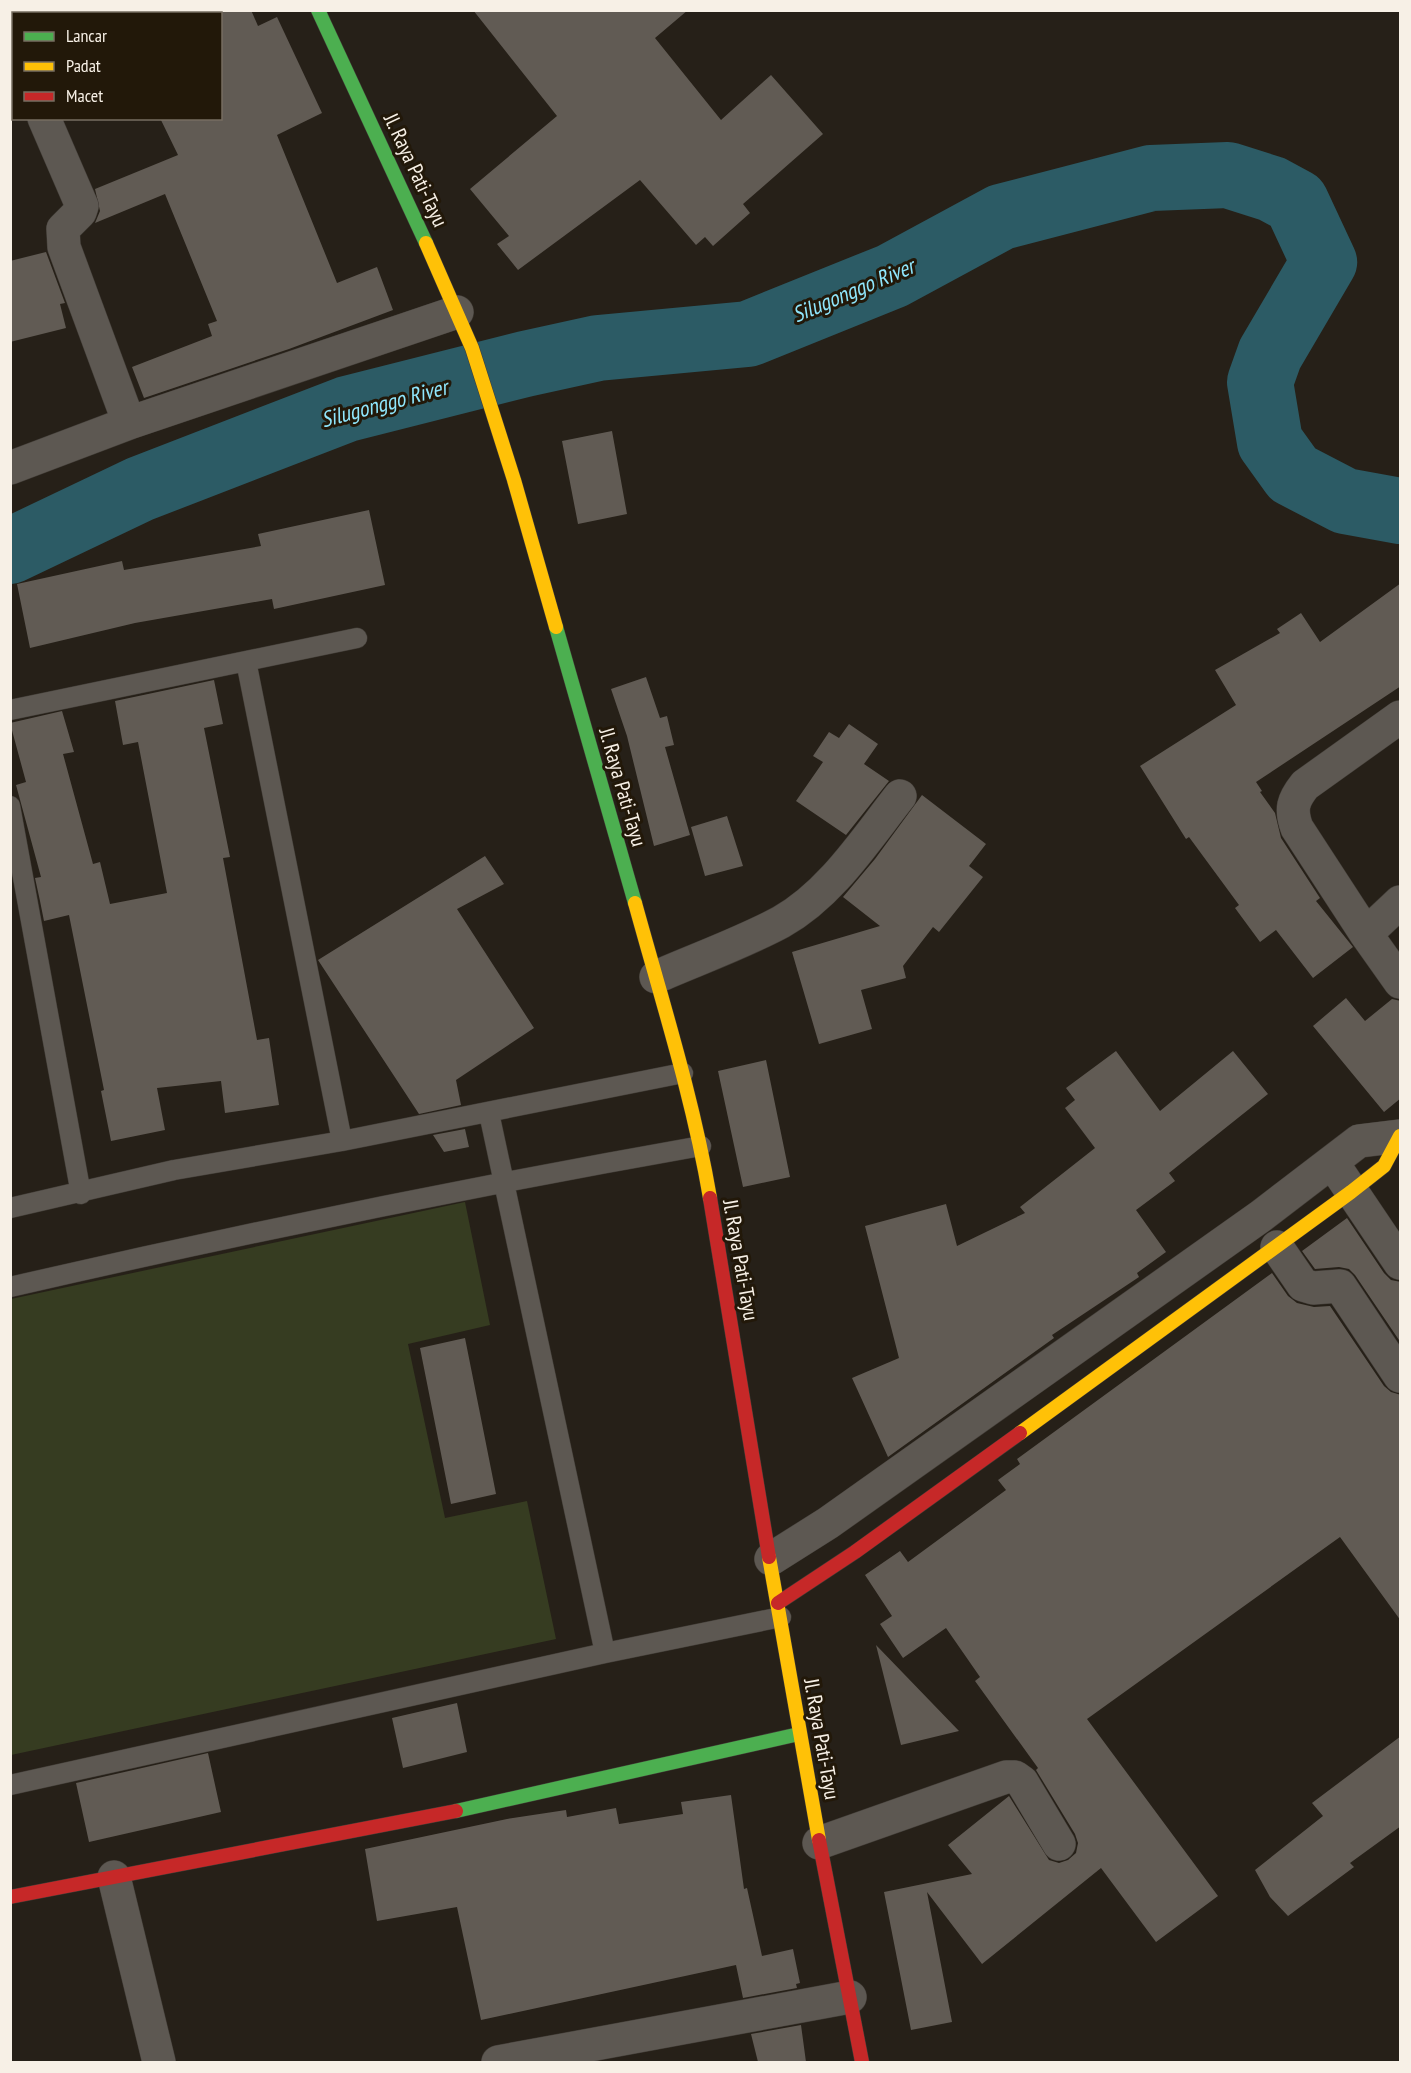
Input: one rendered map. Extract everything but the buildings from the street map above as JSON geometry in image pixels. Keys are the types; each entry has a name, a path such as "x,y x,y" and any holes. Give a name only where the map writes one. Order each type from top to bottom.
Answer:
{"main road":[{"name":"Jl. Raya Pati-Tayu","path":"318,10 472,348 514,480 683,1073 701,1146 799,1734 862,2062"},
{"path":"780,1610 855,1552 1351,1192 1384,1166 1401,1136"},
{"path":"10,1897 394,1825 799,1734"}],"street":[{"path":"45,120 82,206 80,212 63,229 64,247 129,423"},
{"path":"10,468 129,423 457,312"},
{"path":"1401,717 1305,785 1293,799 1292,813 1297,828 1366,934 1401,982"},
{"path":"656,977 782,921 813,898 842,867 900,796"},
{"path":"1366,934 1401,902"},
{"path":"771,1559 828,1523 1218,1246 1359,1141 1401,1136"},
{"path":"1332,1162 1401,1263"},
{"path":"1218,1246 1239,1274"},
{"path":"1277,1247 1303,1285 1312,1288 1340,1286 1401,1376"},
{"path":"819,1843 1006,1777 1022,1782 1059,1844"},
{"path":"114,1877 159,2062"},
{"path":"498,2062 850,1997"}],"lane":[{"path":"10,710 357,639"},
{"path":"246,661 342,1141"},
{"path":"10,806 81,1194"},
{"path":"10,1208 81,1194 174,1170 489,1113 683,1073"},
{"path":"489,1113 605,1653"},
{"path":"10,1287 225,1238 503,1181 701,1146"},
{"path":"10,1785 605,1653 780,1610"}],"green space":[{"path":"465,1202 490,1325 408,1344 445,1518 527,1501 556,1639 11,1755 11,1299"}],"waterway":[{"name":"Silugonggo River","path":"10,551 140,489 347,409 598,348 748,334 892,276 1001,217 1151,178 1228,175 1272,189 1296,202 1324,262 1270,354 1260,382 1270,442 1293,474 1345,501 1400,511"}],"traffic: fast":[{"path":"318,10 426,243"},
{"path":"556,627 635,903"},
{"path":"456,1811 799,1734"}],"traffic: slow":[{"path":"426,243 472,348 514,480 556,627"},
{"path":"635,903 686,1087 710,1198"},
{"path":"1020,1433 1351,1192 1384,1166 1400,1136"},
{"path":"769,1557 819,1840"}],"traffic: jam":[{"path":"710,1198 769,1557"},
{"path":"778,1603 855,1552 1020,1433"},
{"path":"10,1897 456,1811"},
{"path":"819,1840 862,2062"}]}
